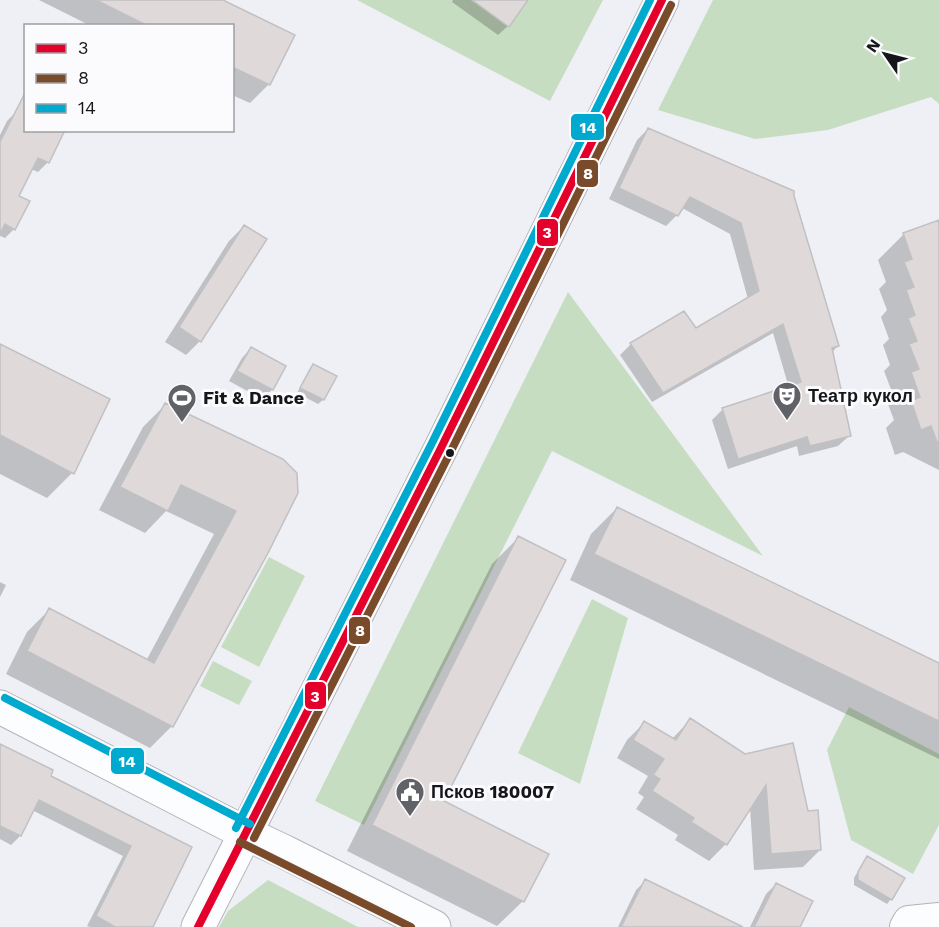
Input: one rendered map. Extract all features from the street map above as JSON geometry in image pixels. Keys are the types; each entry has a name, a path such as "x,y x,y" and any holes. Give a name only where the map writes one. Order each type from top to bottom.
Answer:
{"main road":[{"path":"198,927 441,448 662,0"},
{"path":"0,707 434,927"}],"street":[{"path":"906,927 909,922 939,919"}],"green space":[{"path":"357,0 603,0 550,101"},
{"path":"713,0 939,0 939,104 931,97 828,130 755,139 658,110"},
{"path":"568,292 763,556 552,451 364,825 315,801"},
{"path":"269,557 305,576 259,667 221,647"},
{"path":"592,599 628,618 580,784 518,753"},
{"path":"213,661 252,681 239,705 200,686"},
{"path":"849,707 939,754 939,825 913,874 851,840 827,750"},
{"path":"268,880 358,927 219,927 228,911"}],"building":[{"path":"96,0 223,0 295,35 270,85 234,68 234,24 144,24"},
{"path":"472,0 528,0 509,27"},
{"path":"24,95 24,132 64,132 49,163 38,158 19,196 30,201 15,230 5,224 0,234 0,142"},
{"path":"648,128 794,191 839,346 832,348 851,436 810,446 807,437 738,459 722,408 801,382 783,324 663,393 630,343 684,311 696,328 759,291 741,223 690,197 678,216 619,188"},
{"path":"939,220 939,442 937,442 931,426 921,430 911,401 920,397 911,372 919,369 909,344 917,341 908,318 915,315 906,290 914,287 904,262 912,259 903,233"},
{"path":"244,225 267,239 201,342 179,327"},
{"path":"0,344 110,399 74,474 0,435"},
{"path":"251,347 286,366 273,390 237,371"},
{"path":"313,364 337,376 324,400 300,388"},
{"path":"165,403 283,459 297,473 298,493 268,553 173,727 27,651 49,608 154,663 236,511 181,485 168,511 120,487"},
{"path":"617,507 939,663 939,721 594,554"},
{"path":"518,536 566,560 444,801 549,854 524,902 372,825"},
{"path":"690,718 745,754 793,743 808,811 818,810 821,850 771,854 766,785 727,845 691,822 694,818 652,791 660,779 653,775 664,759 633,740 644,721 676,740"},
{"path":"0,744 53,770 51,776 192,847 153,927 115,927 96,916 131,846 39,800 21,836 0,826"},
{"path":"867,856 905,878 892,900 858,880 858,872"},
{"path":"645,879 743,927 621,927"},
{"path":"776,883 813,901 800,927 754,927"}],"transit line":[{"name":"14","path":"236,828 432,443 650,0"},
{"name":"3","path":"198,927 441,448 662,0"},
{"name":"8","path":"254,838 450,453 671,5"},
{"name":"14","path":"5,698 250,824"},
{"name":"8","path":"240,842 411,927"}],"place":[{"name":"Театр кукол","path":"787,422"},
{"name":"Fit & Dance","path":"182,424"},
{"name":"Псков 180007","path":"410,818"}]}
